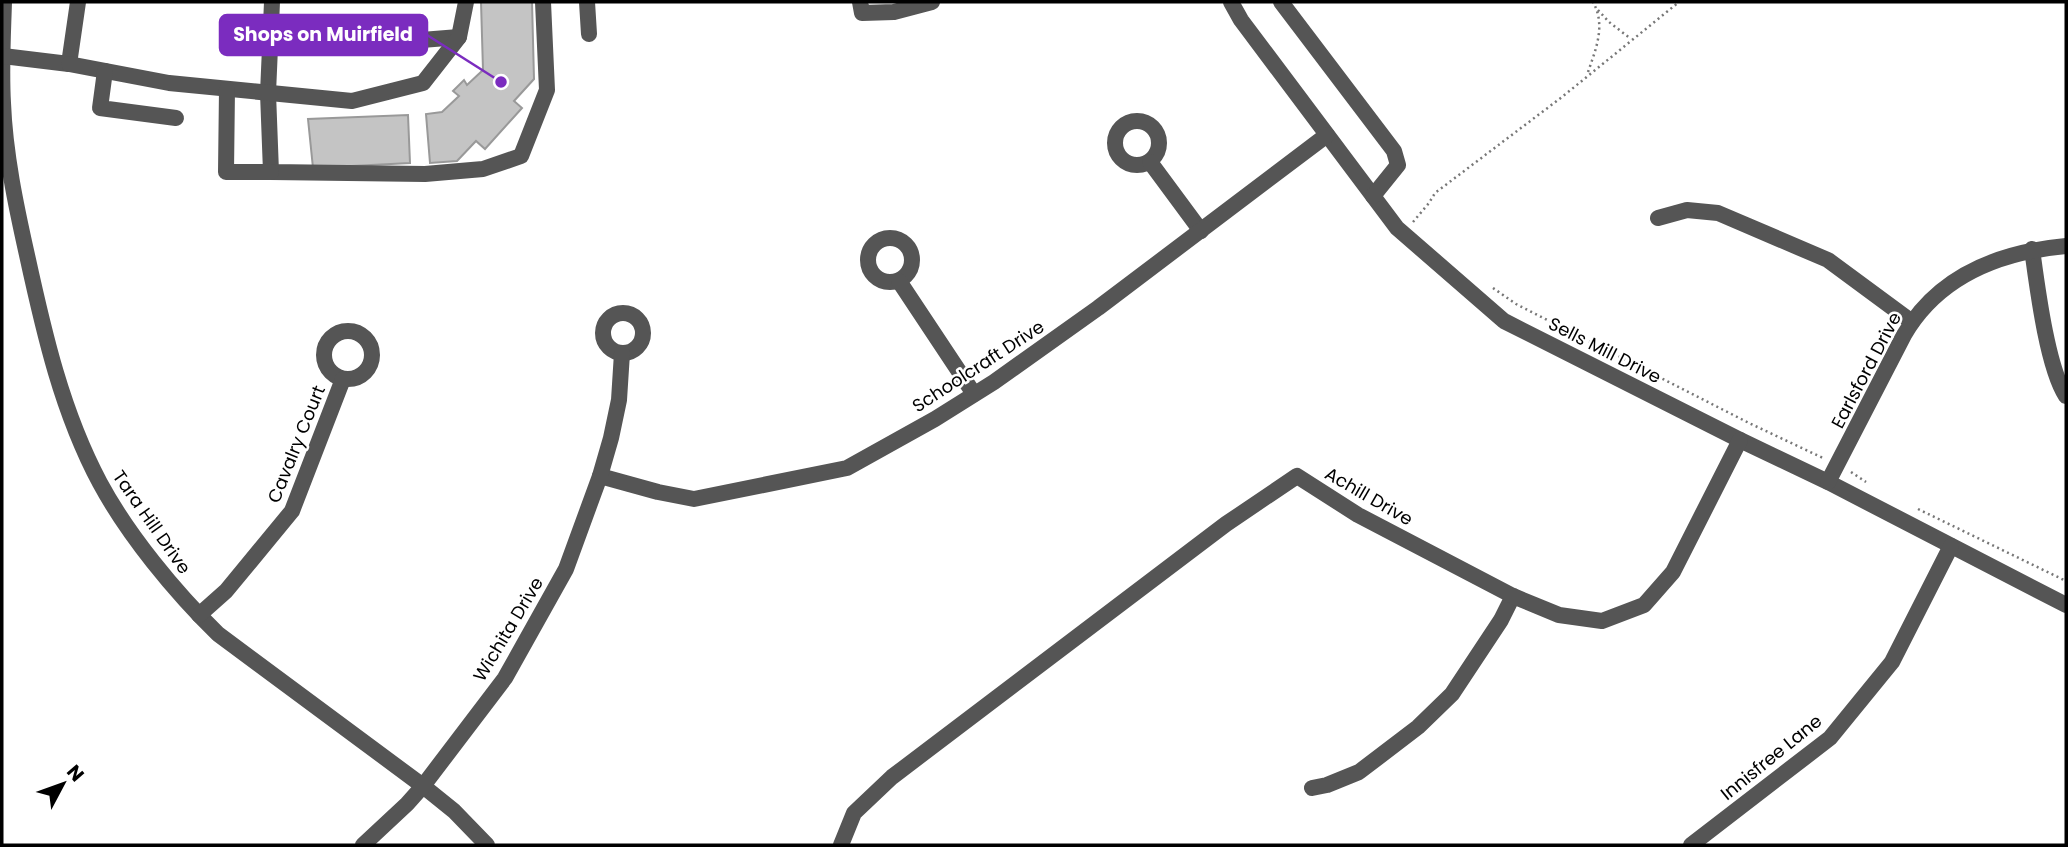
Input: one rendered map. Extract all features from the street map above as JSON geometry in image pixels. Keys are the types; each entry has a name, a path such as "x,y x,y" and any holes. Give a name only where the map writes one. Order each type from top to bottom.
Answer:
{"street":[{"name":"Tara Hill Drive","path":"4,2 3,104 18,214 42,325 62,394 101,484 142,547 199,615 237,648 423,786 454,811 488,845"},
{"path":"69,64 78,2"},
{"path":"271,172 268,93 272,2"},
{"path":"3,56 69,64 169,83 352,101 423,83 459,37 466,2"},
{"path":"227,89 226,172 425,174 483,169 521,156 547,90 543,2"},
{"path":"587,2 589,34"},
{"path":"860,2 862,13 894,12 932,2"},
{"name":"Sells Mill Drive","path":"1230,2 1401,232 1504,321 1828,482 2066,605"},
{"path":"1282,2 1394,151 1398,165 1373,197"},
{"path":"270,43 384,43 459,37"},
{"path":"105,71 100,108 176,118"},
{"name":"Schoolcraft Drive","path":"600,476 694,499 847,468 935,419 1098,308 1327,135"},
{"path":"1150,162 1201,231"},
{"path":"1658,218 1687,210 1718,213 1828,260 1912,322"},
{"name":"Earlsford Drive","path":"1828,482 1912,322 1938,293 1982,264 2032,249 2066,246"},
{"path":"2032,249 2049,347 2066,396"},
{"path":"899,281 974,394"},
{"name":"Wichita Drive","path":"363,845 423,786 505,678 566,569 600,476 620,400 622,353"},
{"name":"Cavalry Court","path":"199,615 226,591 292,511 343,379"},
{"name":"Achill Drive","path":"841,845 854,813 892,777 1226,524 1297,476 1359,515 1513,596 1559,615 1602,621 1643,605 1673,572 1740,440"},
{"name":"Innisfree Lane","path":"1691,845 1830,738 1892,662 1951,545"},
{"path":"1312,788 1359,772 1418,727 1452,694 1501,620 1513,596"}],"path":[{"path":"1592,2 1609,22 1631,39"},
{"path":"1401,232 1415,220 1435,192 1562,97 1679,2"},
{"path":"1587,75 1599,35 1596,8"},
{"path":"1415,220 1421,229"},
{"path":"1486,284 1516,304 1858,475 1869,485"},
{"path":"1918,508 2066,581"}],"building":[{"path":"481,2 532,2 534,79 514,101 522,108 485,149 476,141 457,161 430,163 426,114 442,112 459,96 453,91 464,80 467,85 483,70"},
{"path":"408,115 410,163 313,168 308,119"}],"place":[{"name":"Shops on Muirfield","path":"501,82"}]}
